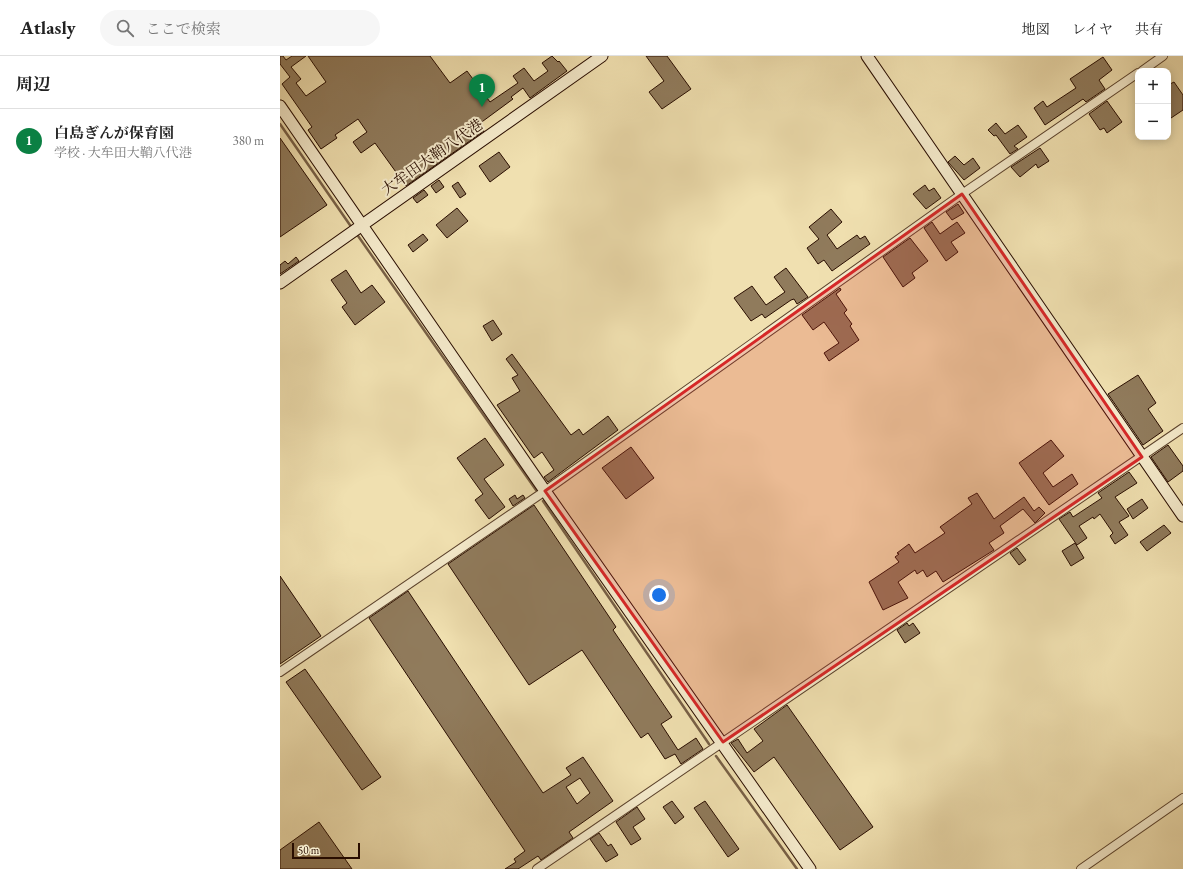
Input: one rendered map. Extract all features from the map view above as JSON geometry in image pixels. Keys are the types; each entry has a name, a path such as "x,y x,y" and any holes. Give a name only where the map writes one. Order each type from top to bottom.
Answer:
{"street":[{"name":"大牟田大鞘八代港","path":"280,283 602,56"},
{"path":"867,56 1183,516"},
{"path":"1146,68 1163,56"},
{"path":"280,672 545,491 962,194 1135,75"},
{"path":"280,106 545,491 723,742 810,869"},
{"path":"537,869 1183,428"},
{"path":"1081,869 1183,798"}],"highlighted area":[{"path":"962,194 1142,457 723,742 545,491"}],"building":[{"path":"280,56 283,56 286,60 292,56 306,56 291,67 301,79 296,83 306,96 326,82 308,56 430,56 450,83 467,71 490,102 518,83 513,76 524,68 534,81 548,71 542,63 552,56 558,62 559,61 567,71 530,98 523,88 511,97 513,99 479,124 484,131 406,186 375,143 361,153 353,142 367,132 358,119 335,135 337,138 321,149 308,130 312,127 282,84 290,77 280,64"},
{"path":"646,56 667,56 691,89 662,109 649,92 664,81"},
{"path":"1103,57 1112,70 1099,80 1105,89 1086,102 1083,99 1045,125 1034,108 1043,101 1047,107 1076,88 1070,79"},
{"path":"1174,82 1183,95 1183,110 1171,118 1171,104 1171,84"},
{"path":"1107,101 1122,122 1107,133 1104,128 1100,130 1089,114"},
{"path":"996,123 1005,134 1018,125 1027,137 1014,146 1018,149 1010,154 996,135 994,136 988,130"},
{"path":"280,138 327,205 280,237"},
{"path":"1040,148 1049,161 1038,168 1036,164 1020,177 1011,167"},
{"path":"499,152 510,167 490,182 479,166"},
{"path":"955,156 964,165 973,158 980,168 964,180 948,162"},
{"path":"439,180 444,187 436,193 431,186"},
{"path":"458,182 466,194 460,198 452,186"},
{"path":"925,185 929,191 934,188 941,198 926,209 913,194"},
{"path":"424,190 428,195 417,203 413,198"},
{"path":"958,204 964,213 952,220 946,212"},
{"path":"457,208 468,221 447,238 436,225"},
{"path":"831,209 842,222 827,235 837,249 857,235 860,239 865,236 870,244 832,271 824,260 818,264 807,248 819,239 809,227"},
{"path":"932,222 940,234 957,222 965,233 951,242 958,252 946,261 924,228"},
{"path":"423,234 428,240 413,252 408,245"},
{"path":"910,238 928,261 912,273 915,278 903,287 883,257"},
{"path":"296,257 299,261 280,274 280,265 285,261 288,264"},
{"path":"786,268 808,297 797,304 794,299 791,300 765,318 762,314 751,321 734,298 752,286 766,305 785,292 774,277"},
{"path":"346,270 361,293 372,285 385,302 355,325 342,307 347,303 331,280"},
{"path":"840,288 841,290 836,294 847,310 844,313 852,324 850,326 859,340 829,361 824,353 839,343 824,322 813,330 802,315"},
{"path":"493,320 502,334 492,341 483,326"},
{"path":"512,354 571,435 579,429 583,435 608,416 618,430 548,482 544,477 554,470 542,452 534,458 497,405 520,391 512,378 518,375 506,359"},
{"path":"1138,375 1156,403 1148,409 1163,431 1143,445 1108,394"},
{"path":"485,438 504,465 484,479 505,507 489,519 475,500 483,494 457,458"},
{"path":"1051,440 1064,456 1043,473 1053,487 1072,474 1078,484 1049,505 1019,463"},
{"path":"1168,445 1183,466 1183,471 1168,482 1151,457"},
{"path":"631,447 654,478 626,499 602,468"},
{"path":"1129,472 1137,483 1115,497 1129,516 1119,522 1128,535 1115,544 1110,536 1113,533 1100,514 1094,519 1093,517 1079,526 1087,538 1077,545 1059,519 1070,512 1073,517 1102,498 1098,493"},
{"path":"977,493 994,519 1024,497 1034,511 1039,507 1045,513 1035,523 1023,509 1000,526 1004,533 989,543 994,550 943,582 936,571 927,577 923,570 917,574 915,570 898,582 908,598 883,610 869,582 899,562 895,557 899,554 897,553 909,544 915,553 945,533 940,527 972,504 968,498"},
{"path":"515,495 517,499 523,495 525,498 513,506 509,499"},
{"path":"1142,499 1148,508 1133,519 1127,509"},
{"path":"534,505 616,627 613,630 672,717 661,724 678,750 696,738 703,749 681,764 675,754 665,759 648,733 641,738 582,650 529,685 448,564"},
{"path":"1164,525 1171,533 1147,551 1140,542"},
{"path":"1075,543 1084,558 1071,566 1062,551"},
{"path":"1017,548 1026,560 1019,565 1010,553"},
{"path":"280,576 321,636 280,664"},
{"path":"408,591 543,793 571,775 566,768 583,757 613,801 569,832 573,838 541,860 538,856 518,869 505,869 516,862 514,859 525,851 369,618","holes":["580,778 590,793 577,804 566,787"]},
{"path":"907,623 909,626 913,623 920,633 905,643 897,630"},
{"path":"305,669 381,777 362,790 286,682"},
{"path":"787,705 873,827 840,850 774,757 754,772 731,743 738,739 747,753 763,741 754,729"},
{"path":"672,801 684,817 675,824 663,807"},
{"path":"705,801 739,849 728,857 694,808"},
{"path":"637,807 645,819 633,827 641,839 631,845 616,822"},
{"path":"319,822 352,869 280,869 280,850"},
{"path":"599,833 608,846 611,844 618,855 606,862 590,839"}],"waterway":[{"path":"280,124 352,228"},
{"path":"356,233 536,490"},
{"path":"543,501 709,744"},
{"path":"716,756 797,869"}],"place":[{"name":"白島ぎんが保育園","path":"482,107"}]}
